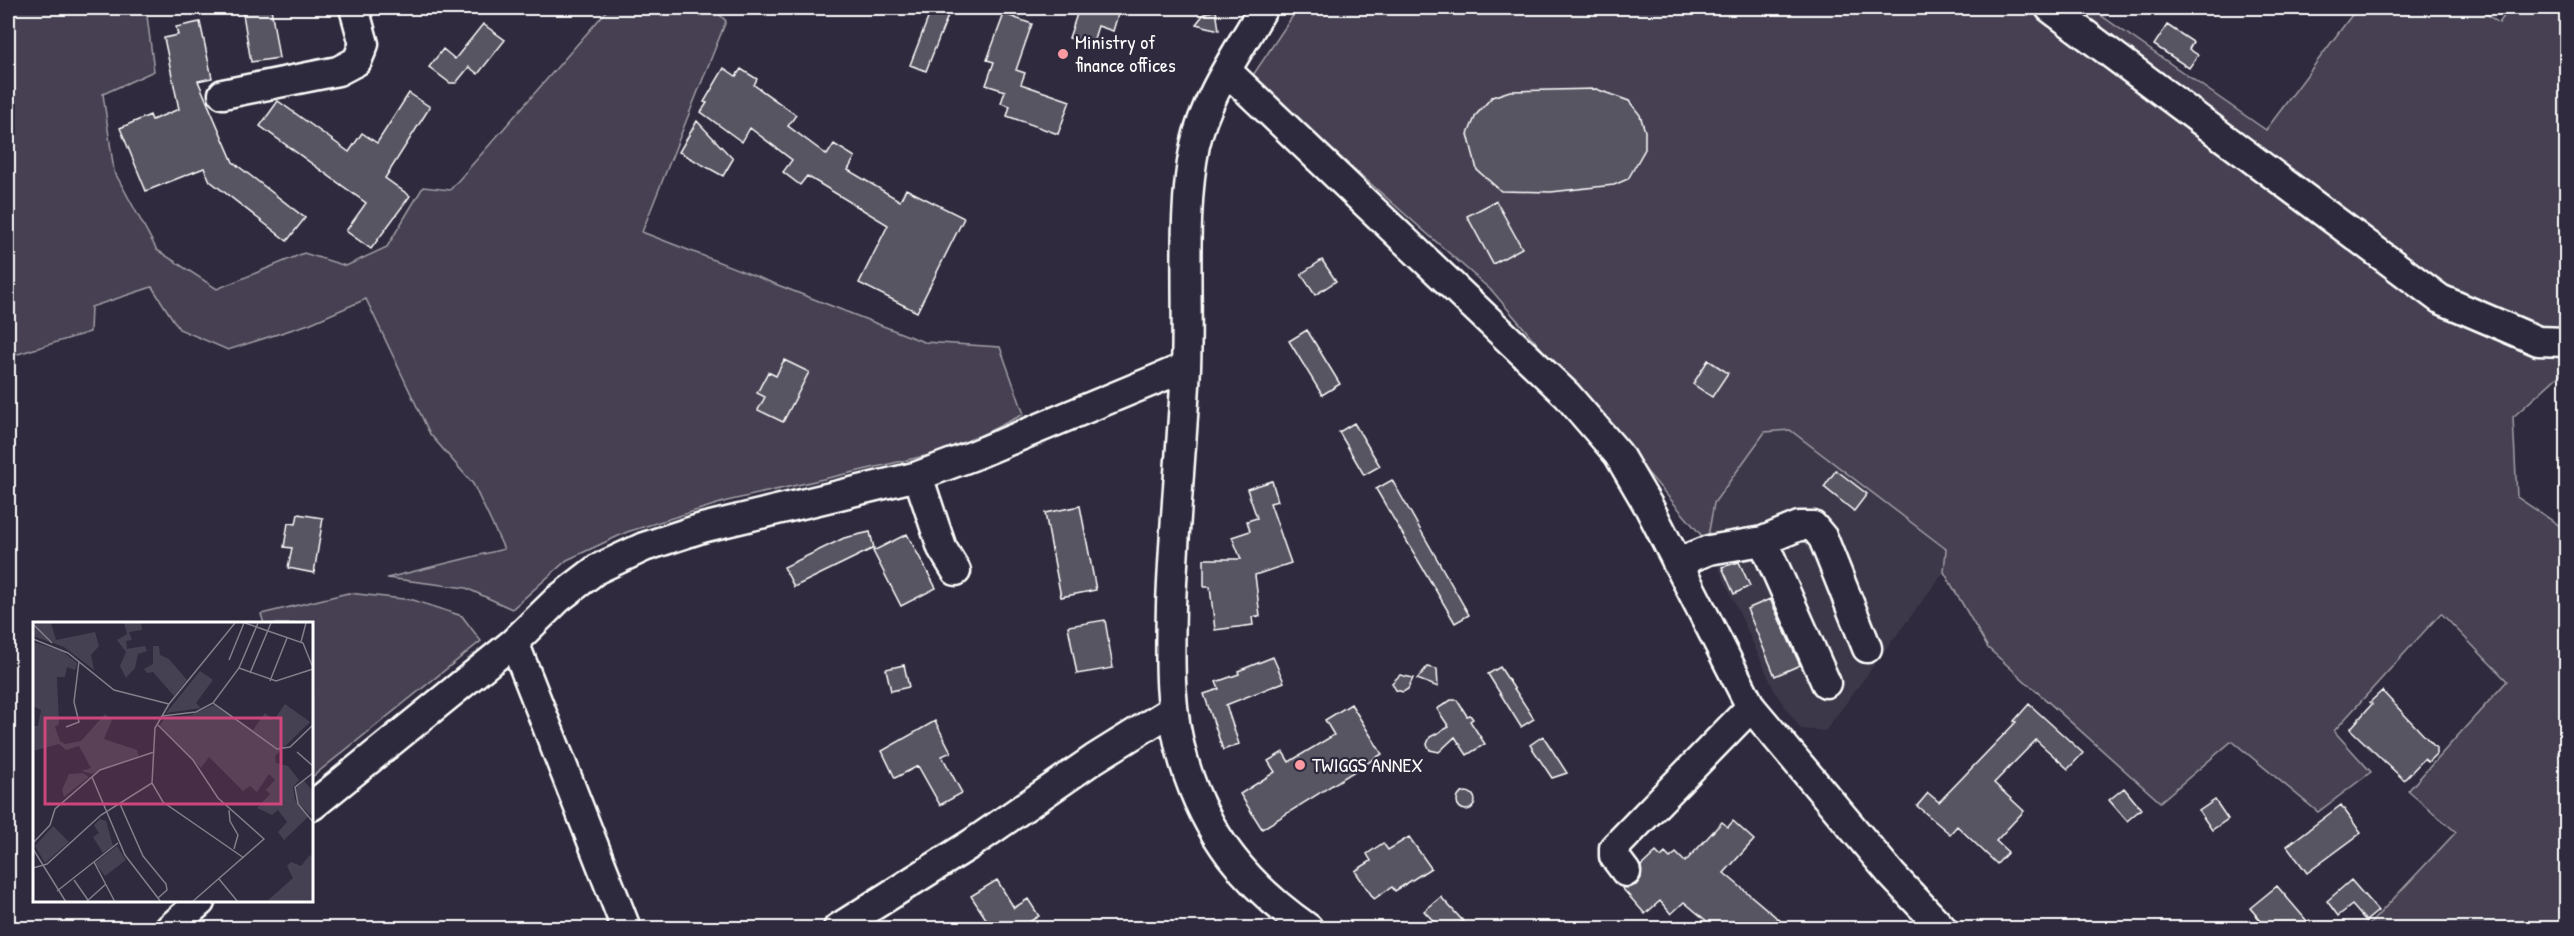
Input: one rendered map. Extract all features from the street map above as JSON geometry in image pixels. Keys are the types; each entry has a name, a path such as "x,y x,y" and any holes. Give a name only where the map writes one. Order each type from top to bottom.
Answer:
{"street":[{"path":"223,93 338,71 357,61 364,44 354,8"},
{"path":"1263,8 1205,112 1191,172 1186,367 1172,586 1171,711 1184,762 1201,808 1224,850 1262,892 1308,928"},
{"path":"2050,8 2440,299 2538,341 2566,342"},
{"path":"1228,72 1567,395 1618,454 1751,707 1884,866 1942,928"},
{"path":"314,804 514,642 558,599 597,569 644,547 702,528 918,476 972,456 1186,367"},
{"path":"918,476 942,548 956,571"},
{"path":"1677,563 1709,549 1763,541 1799,526 1814,526 1823,538 1867,648"},
{"path":"1763,541 1826,683"},
{"path":"514,642 626,928"},
{"path":"1626,872 1614,856 1614,848 1751,707"},
{"path":"838,928 988,833 1094,759 1171,711"},
{"path":"170,928 199,903"}],"shaded area":[{"path":"8,8 146,8 154,71 103,94 114,171 157,250 217,289 304,253 346,266 387,247 423,187 450,190 609,8 713,8 726,21 642,232 924,342 1000,347 1024,414 951,450 727,501 627,532 567,560 512,609 466,588 387,578 504,549 473,484 430,434 366,299 309,324 228,350 179,329 152,287 91,307 90,332 18,354 8,353"},
{"path":"1298,8 2090,8 2266,130 2357,8 2478,8 2499,23 2510,8 2566,8 2566,369 2513,417 2517,497 2566,530 2566,928 2366,928 2456,832 2408,791 2507,681 2441,613 2334,731 2371,772 2318,812 2232,741 2160,802 1988,648 1944,572 1946,549 1790,430 1765,432 1714,503 1707,542 1493,292 1251,78"},
{"path":"1790,430 1946,550 1944,572 1825,731 1801,729 1776,694 1707,542 1714,503 1765,432"},
{"path":"348,593 413,600 462,616 481,641 314,775 314,622 263,622 261,614"}],"building":[{"path":"242,8 271,8 279,58 251,62"},
{"path":"932,8 951,8 926,71 910,65"},
{"path":"1079,8 1120,8 1113,31 1098,26 1092,45 1069,38"},
{"path":"1216,10 1219,30 1196,24 1204,14"},
{"path":"1004,14 1032,24 1016,70 1025,73 1021,84 1070,101 1058,134 1007,116 1010,106 1001,103 1005,91 986,85 994,62 987,60"},
{"path":"200,22 212,78 198,81 233,162 305,218 287,241 210,181 204,168 146,191 120,128 150,115 152,120 179,109 164,38 178,35 176,27"},
{"path":"483,24 505,40 478,74 469,67 456,83 450,83 429,67 443,49 455,59"},
{"path":"2167,25 2193,42 2189,49 2198,55 2189,68 2154,45"},
{"path":"724,68 736,76 741,69 757,79 754,85 796,115 788,126 827,155 834,144 855,157 848,170 900,201 906,189 964,218 917,312 859,283 888,225 807,176 800,185 783,172 792,160 750,128 742,142 701,112 707,103 704,102"},
{"path":"1596,89 1629,101 1640,115 1645,131 1645,149 1628,179 1614,185 1551,192 1501,191 1477,170 1468,134 1476,115 1492,97 1510,91"},
{"path":"409,93 430,107 385,178 410,196 371,249 346,231 366,203 260,126 278,101 349,152 362,133 377,143"},
{"path":"697,121 733,159 723,176 679,152"},
{"path":"1496,201 1522,248 1493,264 1467,216"},
{"path":"1322,260 1336,281 1315,295 1301,274"},
{"path":"1307,330 1340,384 1322,395 1289,341"},
{"path":"784,360 809,372 783,422 758,410 765,397 757,393 768,372 776,376"},
{"path":"1708,360 1728,373 1712,397 1693,384"},
{"path":"1354,423 1380,466 1364,475 1339,432"},
{"path":"1836,470 1867,494 1854,511 1824,487"},
{"path":"1392,480 1469,615 1455,623 1376,489"},
{"path":"1272,481 1278,501 1270,503 1291,563 1255,575 1260,616 1252,617 1253,625 1215,630 1210,587 1204,587 1204,559 1241,559 1232,537 1250,531 1247,521 1257,518 1247,489"},
{"path":"1080,506 1096,590 1061,597 1045,513"},
{"path":"298,514 323,518 314,573 288,568 292,548 284,547 288,523 296,524"},
{"path":"870,532 874,548 794,587 784,567 844,538"},
{"path":"907,534 936,588 901,606 873,551"},
{"path":"1739,562 1750,586 1734,594 1722,567"},
{"path":"1770,599 1800,665 1775,676 1747,609"},
{"path":"1105,620 1113,668 1077,674 1068,626"},
{"path":"1273,657 1284,682 1226,705 1239,744 1223,750 1204,694 1219,689 1216,682 1239,674 1238,671"},
{"path":"904,665 909,687 891,691 886,669"},
{"path":"1427,667 1437,669 1438,687 1417,679"},
{"path":"1500,667 1534,719 1521,727 1488,674"},
{"path":"1400,675 1413,678 1408,689 1403,692 1396,690 1392,683"},
{"path":"2382,691 2436,748 2436,754 2428,762 2424,759 2404,780 2350,729 2372,704 2370,702"},
{"path":"1451,700 1457,700 1467,716 1470,715 1473,719 1470,721 1485,744 1467,755 1455,737 1439,752 1430,750 1427,744 1430,737 1449,727 1437,709"},
{"path":"1351,704 1382,754 1262,829 1240,794 1275,772 1268,761 1283,752 1289,762 1334,735 1325,720"},
{"path":"2029,704 2083,753 2068,769 2036,740 1994,783 2024,811 1996,841 2008,852 1997,864 1957,826 1950,834 1917,806 1928,793 1939,802 2016,722 2014,721"},
{"path":"935,721 951,752 942,756 962,793 940,805 918,766 895,778 882,751"},
{"path":"1543,736 1567,773 1552,778 1530,745"},
{"path":"2124,788 2141,809 2127,821 2109,800"},
{"path":"1466,792 1472,795 1475,801 1472,807 1466,810 1460,807 1457,801 1460,795"},
{"path":"2215,800 2228,819 2212,830 2199,811"},
{"path":"2341,805 2361,833 2307,873 2287,846"},
{"path":"1733,821 1754,840 1724,873 1789,928 1715,928 1684,902 1671,914 1660,901 1645,914 1622,888 1636,885 1641,878 1641,866 1656,852 1661,857 1665,853 1670,858 1676,853 1685,862 1722,822 1728,827"},
{"path":"1409,837 1431,868 1395,891 1392,887 1374,899 1355,871 1371,861 1367,854 1383,843 1388,850"},
{"path":"997,880 1014,908 1028,899 1039,916 1019,928 992,928 971,896"},
{"path":"2351,880 2378,911 2366,921 2352,905 2338,916 2327,901"},
{"path":"2277,886 2313,928 2267,928 2250,908"},
{"path":"1441,897 1463,921 1455,928 1440,928 1424,911"}],"place":[{"name":"Ministry of finance offices","path":"1063,54"},
{"name":"TWIGGS ANNEX","path":"1300,765"}]}
